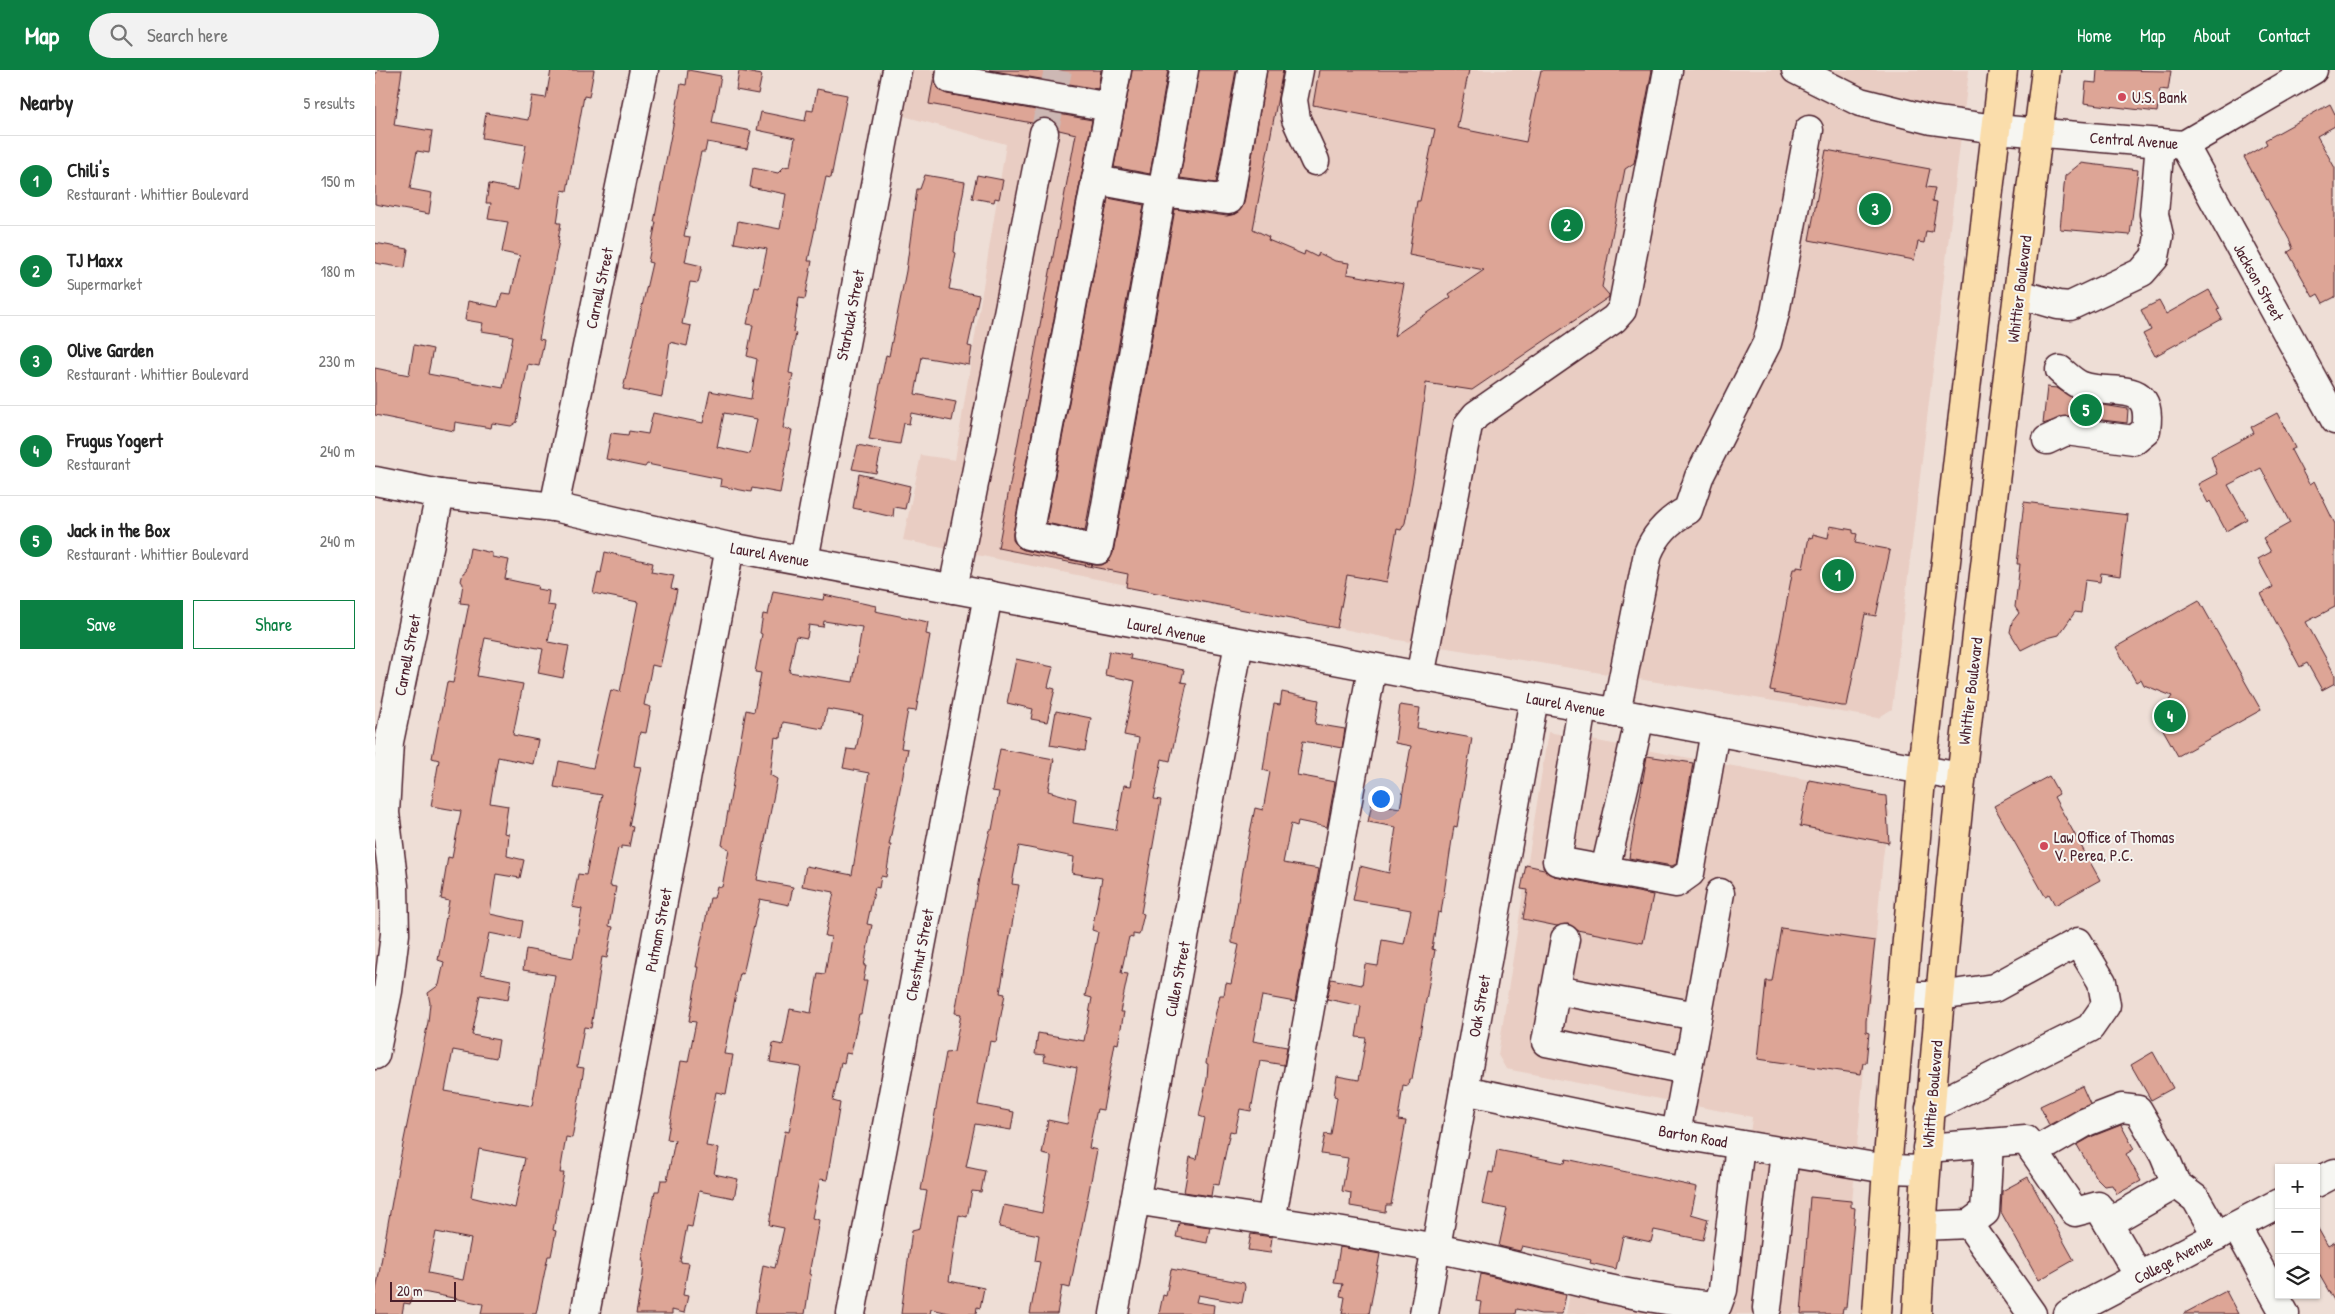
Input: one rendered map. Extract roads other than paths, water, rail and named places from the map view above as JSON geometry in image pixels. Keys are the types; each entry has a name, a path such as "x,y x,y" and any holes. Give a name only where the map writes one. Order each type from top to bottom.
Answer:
{"main road":[{"path":"1877,1314 1887,1169 1922,768 2003,70"},
{"name":"Whittier Boulevard","path":"1917,1314 1930,1108 1960,777 2046,70"}],"street":[{"name":"Carnell Street","path":"554,507 643,70"},
{"name":"Starbuck Street","path":"804,560 897,70"},
{"path":"951,70 950,79 1110,107"},
{"path":"1117,70 1028,535 1098,550 1184,70"},
{"path":"1096,180 1162,192 1229,200 1252,70"},
{"path":"1299,70 1293,100 1294,110 1296,119 1315,161"},
{"path":"1420,677 1468,425 1475,415 1614,319 1622,310 1668,70"},
{"name":"Central Avenue","path":"1796,70 1860,102 1931,120 1996,129 2172,144 2313,70"},
{"path":"1605,870 1651,548 1671,519 1688,510 1699,477 1767,343 1775,313 1809,130"},
{"path":"953,589 1044,133"},
{"path":"2019,294 2058,305 2070,306 2142,272 2155,257 2159,236 2154,214 2172,144"},
{"name":"Jackson Street","path":"2172,144 2335,420"},
{"path":"2047,440 2066,431 2135,440 2146,430 2149,412 2143,401 2134,393 2081,386 2060,370"},
{"name":"Laurel Avenue","path":"375,481 440,494 554,507 730,547 1581,707 1922,768 1960,777"},
{"name":"Carnell Street","path":"375,1055 381,990 395,934 394,886 385,813 382,740 440,494"},
{"name":"Putnam Street","path":"585,1314 730,547"},
{"name":"Chestnut Street","path":"851,1314 988,595"},
{"name":"Cullen Street","path":"1114,1314 1239,643"},
{"path":"1271,1221 1372,668"},
{"name":"Oak Street","path":"1424,1314 1534,698"},
{"path":"1581,707 1557,861 1676,883 1690,873 1715,731"},
{"path":"1675,1134 1720,893"},
{"path":"1565,939 1546,1042 1687,1070"},
{"path":"1902,996 1941,996 1994,988 2078,942 2101,982 2106,1006 2090,1028 1930,1108"},
{"path":"1555,990 1697,1016"},
{"name":"Barton Road","path":"1464,1090 1675,1134 1887,1169 1989,1143 2026,1140 2034,1152"},
{"path":"2139,1276 2098,1206 2075,1212 2034,1152 2086,1122 2121,1108 2138,1110 2164,1154 2176,1184 2196,1199 2226,1231 2285,1314"},
{"path":"1922,1226 1969,1224 1985,1212 1989,1143"},
{"path":"1135,1200 1436,1248 1556,1278 1686,1304 1717,1306 1723,1290 1740,1145"},
{"path":"1767,1308 1785,1152"},
{"path":"2320,1181 2335,1173"},
{"path":"2108,1223 2176,1184"},
{"name":"College Avenue","path":"2068,1314 2108,1305 2139,1276 2275,1205"},
{"path":"1969,1224 2032,1314"}],"tunnel":[{"path":"1044,133 1058,70"}],"place":[{"name":"U.S. Bank","path":"2122,97"},
{"name":"Olive Garden","path":"1875,209"},
{"name":"TJ Maxx","path":"1567,225"},
{"name":"Jack in the Box","path":"2086,410"},
{"name":"Chili's","path":"1838,575"},
{"name":"Frugus Yogert","path":"2170,716"},
{"name":"Law Office of Thomas V. Perea, P.C.","path":"2044,846"}]}
